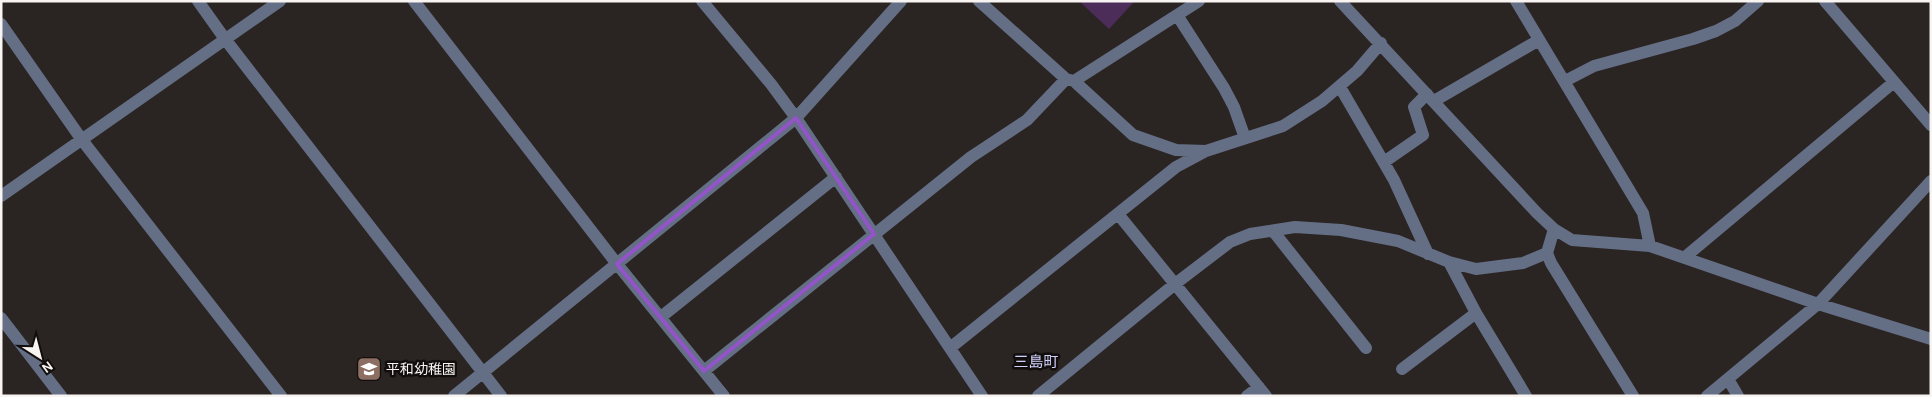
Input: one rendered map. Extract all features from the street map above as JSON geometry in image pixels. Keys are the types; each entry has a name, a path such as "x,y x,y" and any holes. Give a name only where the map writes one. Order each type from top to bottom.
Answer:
{"street":[{"path":"198,1 225,40 501,396"},
{"path":"1,196 280,1"},
{"path":"414,1 617,264 724,396"},
{"path":"702,1 771,84 796,118 982,396"},
{"path":"454,396 796,118 901,1"},
{"path":"979,1 1132,135 1176,150 1206,151"},
{"path":"704,371 971,157 1027,120 1070,80 1199,1"},
{"path":"1340,1 1537,213 1554,229 1572,240 1650,246 1818,304 1931,339"},
{"path":"1565,81 1594,66 1716,31 1735,21 1758,1"},
{"path":"1825,1 1931,125"},
{"path":"1521,3 1540,40 1643,213 1650,246"},
{"path":"1177,15 1205,55 1224,88 1234,107 1245,138"},
{"path":"1,24 82,140 281,396"},
{"path":"1384,162 1423,135 1414,106 1540,40"},
{"path":"950,348 1176,167 1206,151 1283,126 1340,87 1357,72 1381,43"},
{"path":"1685,257 1894,82"},
{"path":"1340,87 1394,180 1428,254"},
{"path":"660,317 836,177"},
{"path":"1707,396 1818,304 1931,181"},
{"path":"1118,214 1262,391 1247,396"},
{"path":"1038,396 1175,284 1230,242 1250,234 1295,227 1341,230 1398,241 1449,262 1476,269 1522,263 1547,253"},
{"path":"1554,229 1547,253 1551,263 1633,396"},
{"path":"1273,231 1366,348"},
{"path":"1449,262 1476,313 1526,396"},
{"path":"1402,370 1476,313"},
{"path":"1,318 61,396"},
{"path":"1728,379 1738,396"}],"highlighted area":[{"path":"796,118 874,234 704,371 617,264"}],"building":[{"path":"1083,1 1131,1 1133,3 1109,29 1081,3"}],"place":[{"name":"平和幼稚園","path":"369,369"}],"district":[{"name":"三島町","path":"1036,362"}]}
